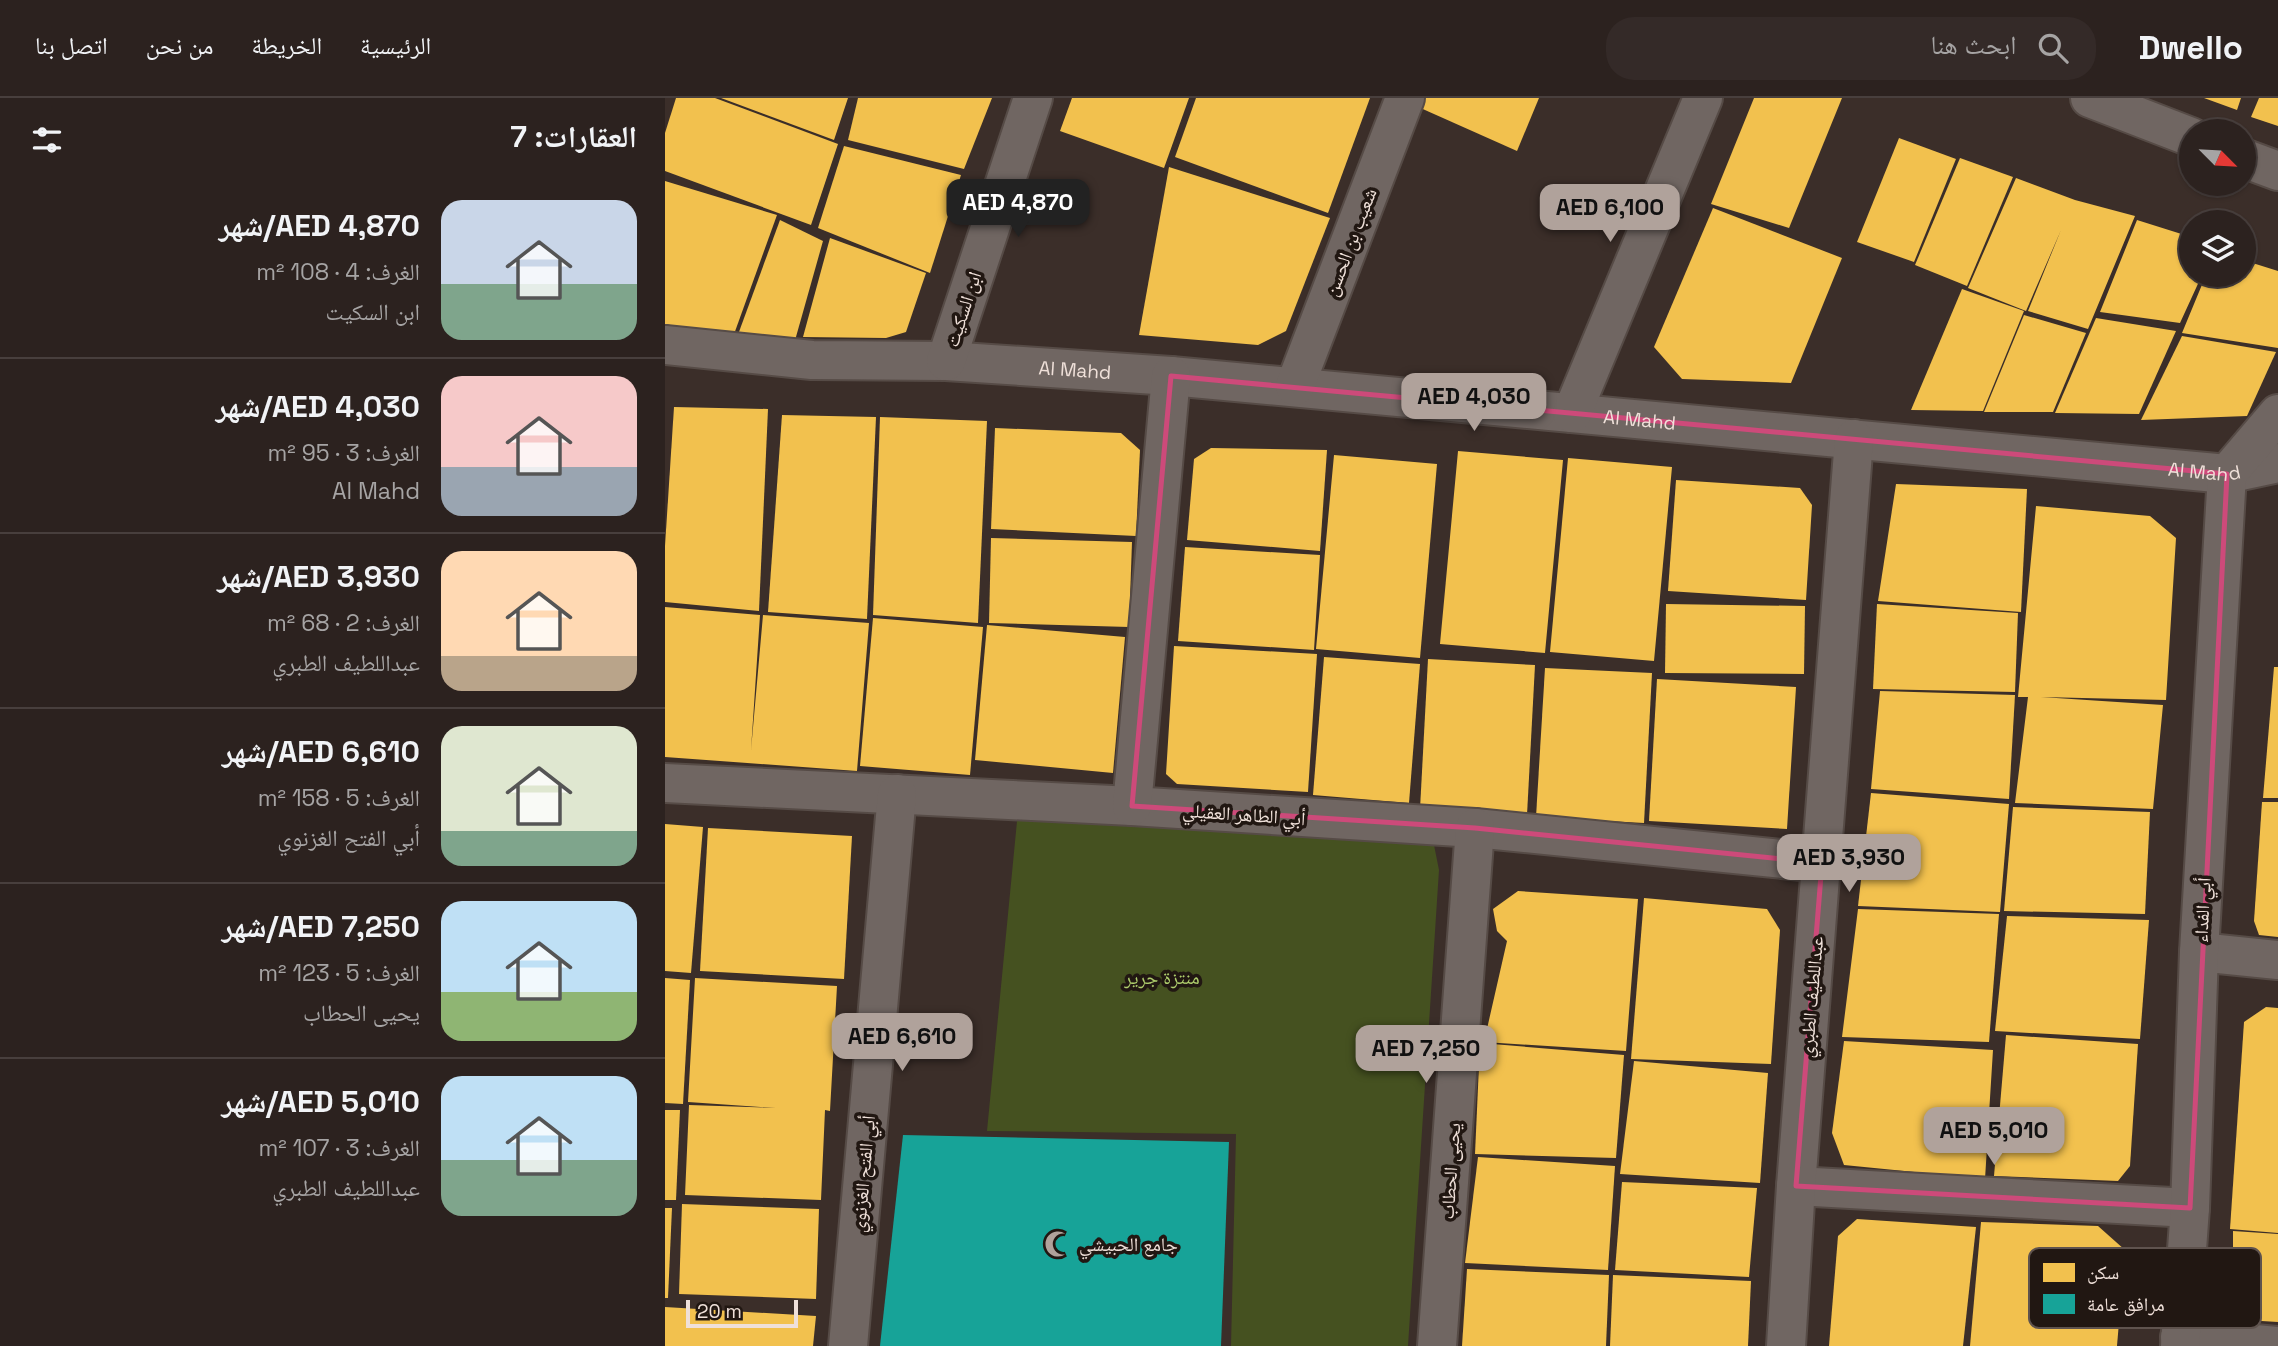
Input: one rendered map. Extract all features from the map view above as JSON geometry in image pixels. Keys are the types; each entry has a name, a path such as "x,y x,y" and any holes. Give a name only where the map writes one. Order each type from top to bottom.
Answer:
{"street":[{"name":"ابن السكيت","path":"946,361 1033,98"},
{"name":"شعيب بن الحسن","path":"1295,387 1405,98"},
{"path":"1572,413 1703,98"},
{"path":"2090,98 2179,132"},
{"path":"2256,163 2278,171"},
{"name":"Al Mahd","path":"665,345 812,360 946,361 1171,376 2227,474 2278,463"},
{"path":"1132,806 1171,376"},
{"path":"2227,474 2278,414"},
{"name":"عبداللطيف الطبري","path":"1786,1346 1854,439"},
{"name":"أبي الفداء","path":"2187,1248 2199,953 2227,474"},
{"name":"أبي الطاهر العقيلي","path":"665,783 1132,806 1475,828 1822,863"},
{"name":"أبي الفتح الغزنوي","path":"848,1346 897,794"},
{"name":"يحيى الحطاب","path":"1437,1346 1475,828"},
{"path":"2199,953 2278,960"},
{"path":"1796,1186 2190,1209"},
{"path":"2180,1341 2278,1346"}],"highlighted area":[{"path":"1171,376 2227,474 2190,1208 1796,1186 1822,863 1475,828 1132,806"}],"green space":[{"name":"منتزة جرير","path":"1018,811 1433,840 1439,870 1408,1346 1231,1346 1236,1134 987,1131"}],"building: سكن":[{"path":"676,98 715,98 838,144 811,225 665,171 665,133"},
{"path":"721,98 848,98 834,140"},
{"path":"858,98 992,98 964,169 848,140"},
{"path":"1072,98 1189,98 1164,168 1060,131"},
{"path":"1196,98 1370,98 1328,213 1175,157"},
{"path":"1420,98 1539,98 1517,151 1416,106"},
{"path":"1754,98 1842,98 1789,228 1711,204"},
{"path":"2204,98 2241,98 2237,110"},
{"path":"2259,98 2278,98 2278,126 2251,117"},
{"path":"1899,138 1956,159 1914,262 1857,242"},
{"path":"844,146 961,175 930,273 818,228"},
{"path":"1960,158 2013,177 1967,286 1915,265"},
{"path":"1169,167 1330,218 1286,331 1258,345 1139,335"},
{"path":"2016,178 2075,200 2135,216 2088,329 2028,311 2061,230 2026,311 1968,288"},
{"path":"665,181 777,215 733,337 665,324"},
{"path":"1713,208 1842,258 1791,383 1682,379 1654,347"},
{"path":"780,220 823,241 794,344 736,340"},
{"path":"2137,220 2179,233 2179,287 2196,287 2180,323 2100,312"},
{"path":"830,238 926,273 906,332 886,338 803,337"},
{"path":"2256,264 2278,271 2278,348 2182,333 2201,287 2256,287"},
{"path":"1962,289 2024,311 1983,411 1911,410"},
{"path":"2024,315 2086,333 2053,412 1984,412"},
{"path":"2096,318 2176,331 2139,414 2055,413"},
{"path":"2182,336 2276,352 2247,416 2141,420"},
{"path":"674,407 768,409 759,611 665,602 665,546"},
{"path":"782,415 876,417 867,619 768,612"},
{"path":"880,417 987,421 978,623 873,615"},
{"path":"995,428 1121,433 1140,450 1136,536 991,529"},
{"path":"1211,448 1327,450 1320,551 1187,540 1194,459"},
{"path":"1458,451 1563,460 1545,653 1440,644"},
{"path":"1334,455 1437,464 1420,658 1316,649"},
{"path":"1568,458 1672,467 1654,661 1550,652"},
{"path":"1676,480 1800,488 1812,505 1806,600 1668,591"},
{"path":"1896,484 2027,489 2021,612 1878,601"},
{"path":"2036,506 2150,516 2176,538 2166,700 2041,697 2163,705 2153,809 2015,803 2028,697 2018,697"},
{"path":"991,538 1132,542 1129,627 989,623"},
{"path":"1185,547 1320,555 1314,650 1178,641"},
{"path":"1666,604 1805,606 1804,674 1665,673"},
{"path":"1877,604 2018,613 2015,692 1873,689"},
{"path":"665,607 760,615 751,750 763,615 869,623 857,771 665,757"},
{"path":"873,618 983,627 970,775 860,766"},
{"path":"987,625 1125,637 1113,773 975,760"},
{"path":"1174,646 1317,654 1308,792 1177,784 1166,774"},
{"path":"1324,657 1420,664 1409,803 1313,795"},
{"path":"1428,659 1535,665 1527,815 1420,809"},
{"path":"2274,667 2278,667 2278,798 2263,798"},
{"path":"1545,668 1652,673 1644,823 1536,817"},
{"path":"1657,679 1796,687 1787,829 1649,821"},
{"path":"1880,691 2015,695 2009,799 1871,789"},
{"path":"1871,793 2009,804 2000,912 1858,906"},
{"path":"2262,802 2278,802 2278,937 2259,935 2254,921"},
{"path":"2013,807 2150,812 2145,914 2004,911"},
{"path":"665,824 703,827 691,973 665,971"},
{"path":"708,828 852,836 844,979 700,971"},
{"path":"1518,891 1638,899 1626,1051 1484,1042 1507,941 1497,931 1493,909"},
{"path":"1644,898 1767,909 1780,930 1771,1064 1631,1059"},
{"path":"1858,909 1999,914 1989,1042 1842,1037"},
{"path":"2007,916 2149,920 2140,1039 1995,1031"},
{"path":"665,978 690,980 683,1104 665,1103"},
{"path":"695,978 837,986 830,1111 825,1110 821,1200 685,1195 689,1105 776,1108 688,1102"},
{"path":"2266,1007 2278,1008 2278,1233 2230,1229 2244,1022"},
{"path":"2006,1035 2138,1044 2130,1166 2118,1181 1994,1176"},
{"path":"1844,1041 1993,1050 1985,1179 1844,1165 1832,1133"},
{"path":"1480,1043 1624,1055 1616,1158 1475,1154"},
{"path":"1634,1061 1768,1073 1760,1183 1620,1174"},
{"path":"665,1110 680,1110 676,1200 665,1200"},
{"path":"1478,1157 1615,1166 1608,1270 1465,1263"},
{"path":"1622,1182 1757,1188 1749,1277 1615,1270"},
{"path":"682,1204 819,1209 816,1299 679,1294"},
{"path":"665,1208 672,1208 668,1298 665,1298"},
{"path":"1857,1219 1976,1227 1963,1346 1829,1346 1838,1236"},
{"path":"1981,1222 2098,1226 2123,1248 2029,1248 2029,1328 2118,1328 2117,1346 1970,1346"},
{"path":"2233,1231 2278,1234 2278,1322 2261,1321 2261,1248 2233,1248"},
{"path":"1467,1269 1609,1275 1606,1346 1462,1346"},
{"path":"1613,1275 1751,1281 1748,1346 1610,1346"},
{"path":"665,1307 816,1316 813,1346 665,1346"}],"building: مرافق عامة":[{"name":"جامع الحبيشي","path":"903,1135 1229,1142 1221,1346 880,1346"}],"place":[{"name":"جامع الحبيشي","path":"1058,1244"}]}
